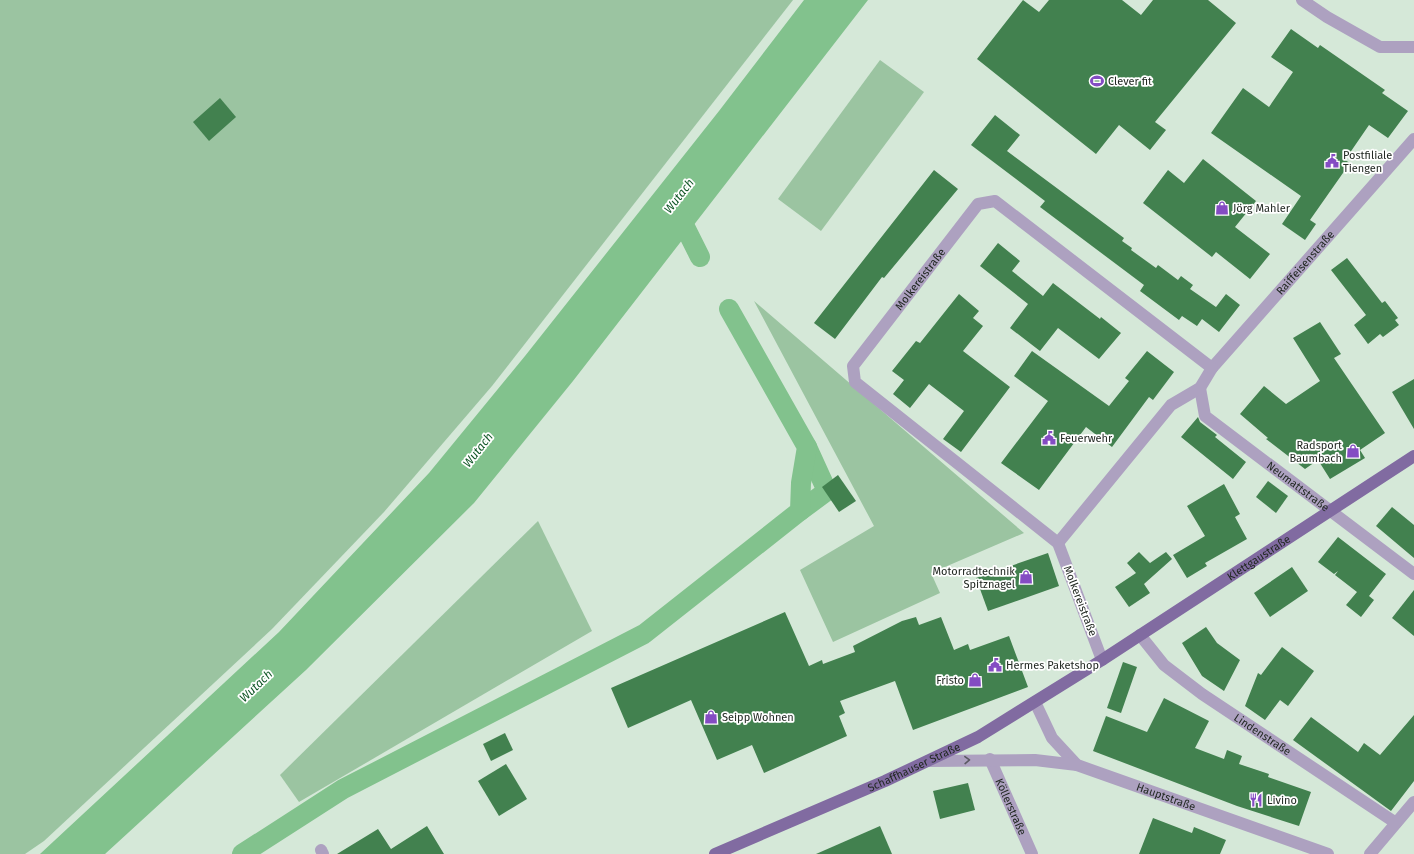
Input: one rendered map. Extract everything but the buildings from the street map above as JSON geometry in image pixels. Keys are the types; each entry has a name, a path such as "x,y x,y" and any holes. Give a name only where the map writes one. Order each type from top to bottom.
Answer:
{"main road":[{"name":"Klettgaustraße","path":"1102,660 1414,456"},
{"name":"Schaffhauser Straße","path":"715,854 928,762 978,737 1102,660"}],"street":[{"path":"1302,0 1332,20 1380,47 1414,47"},
{"name":"Raiffeisenstraße","path":"1200,388 1212,368 1414,139"},
{"name":"Molkereistraße","path":"1102,660 1058,543 855,382 853,366 978,204 995,201 1212,368"},
{"path":"1058,543 1171,406 1200,388"},
{"name":"Neumattstraße","path":"1200,388 1205,416 1331,509 1414,574"},
{"name":"Lindenstraße","path":"1140,634 1164,664 1202,694 1396,823"},
{"name":"Hauptstraße","path":"1035,702 1052,738 1077,765 1328,854"},
{"path":"928,762 990,759 1035,760 1077,765"},
{"name":"Köllerstraße","path":"990,759 1032,854"},
{"path":"1370,854 1414,802"}],"shaded area":[{"path":"0,0 793,0 492,386 384,512 272,629 44,841 25,854 0,854"},
{"path":"880,60 924,92 821,231 778,199"},
{"path":"754,301 1024,533 931,573 940,593 833,642 800,570 874,526"},
{"path":"538,521 592,631 299,802 280,775"}],"water":[{"name":"Wutach","path":"804,0 868,0 573,381 474,503 306,670 105,854 40,854 279,632 429,473 525,356 719,111"}],"waterway":[{"name":"Wutach","path":"675,207 700,257"},
{"path":"242,854 343,789 644,634 800,511 801,483 807,447 729,309"},
{"path":"800,511 827,491 807,447"}],"place":[{"name":"Clever fit","path":"1097,81"},
{"name":"Postfiliale Tiengen","path":"1332,161"},
{"name":"Jörg Mahler","path":"1222,208"},
{"name":"Feuerwehr","path":"1049,438"},
{"name":"Radsport Baumbach","path":"1353,451"},
{"name":"Motorradtechnik Spitznagel","path":"1026,577"},
{"name":"Hermes Paketshop","path":"995,665"},
{"name":"Fristo","path":"975,680"},
{"name":"Seipp Wohnen","path":"711,717"},
{"name":"Livino","path":"1256,800"}]}
